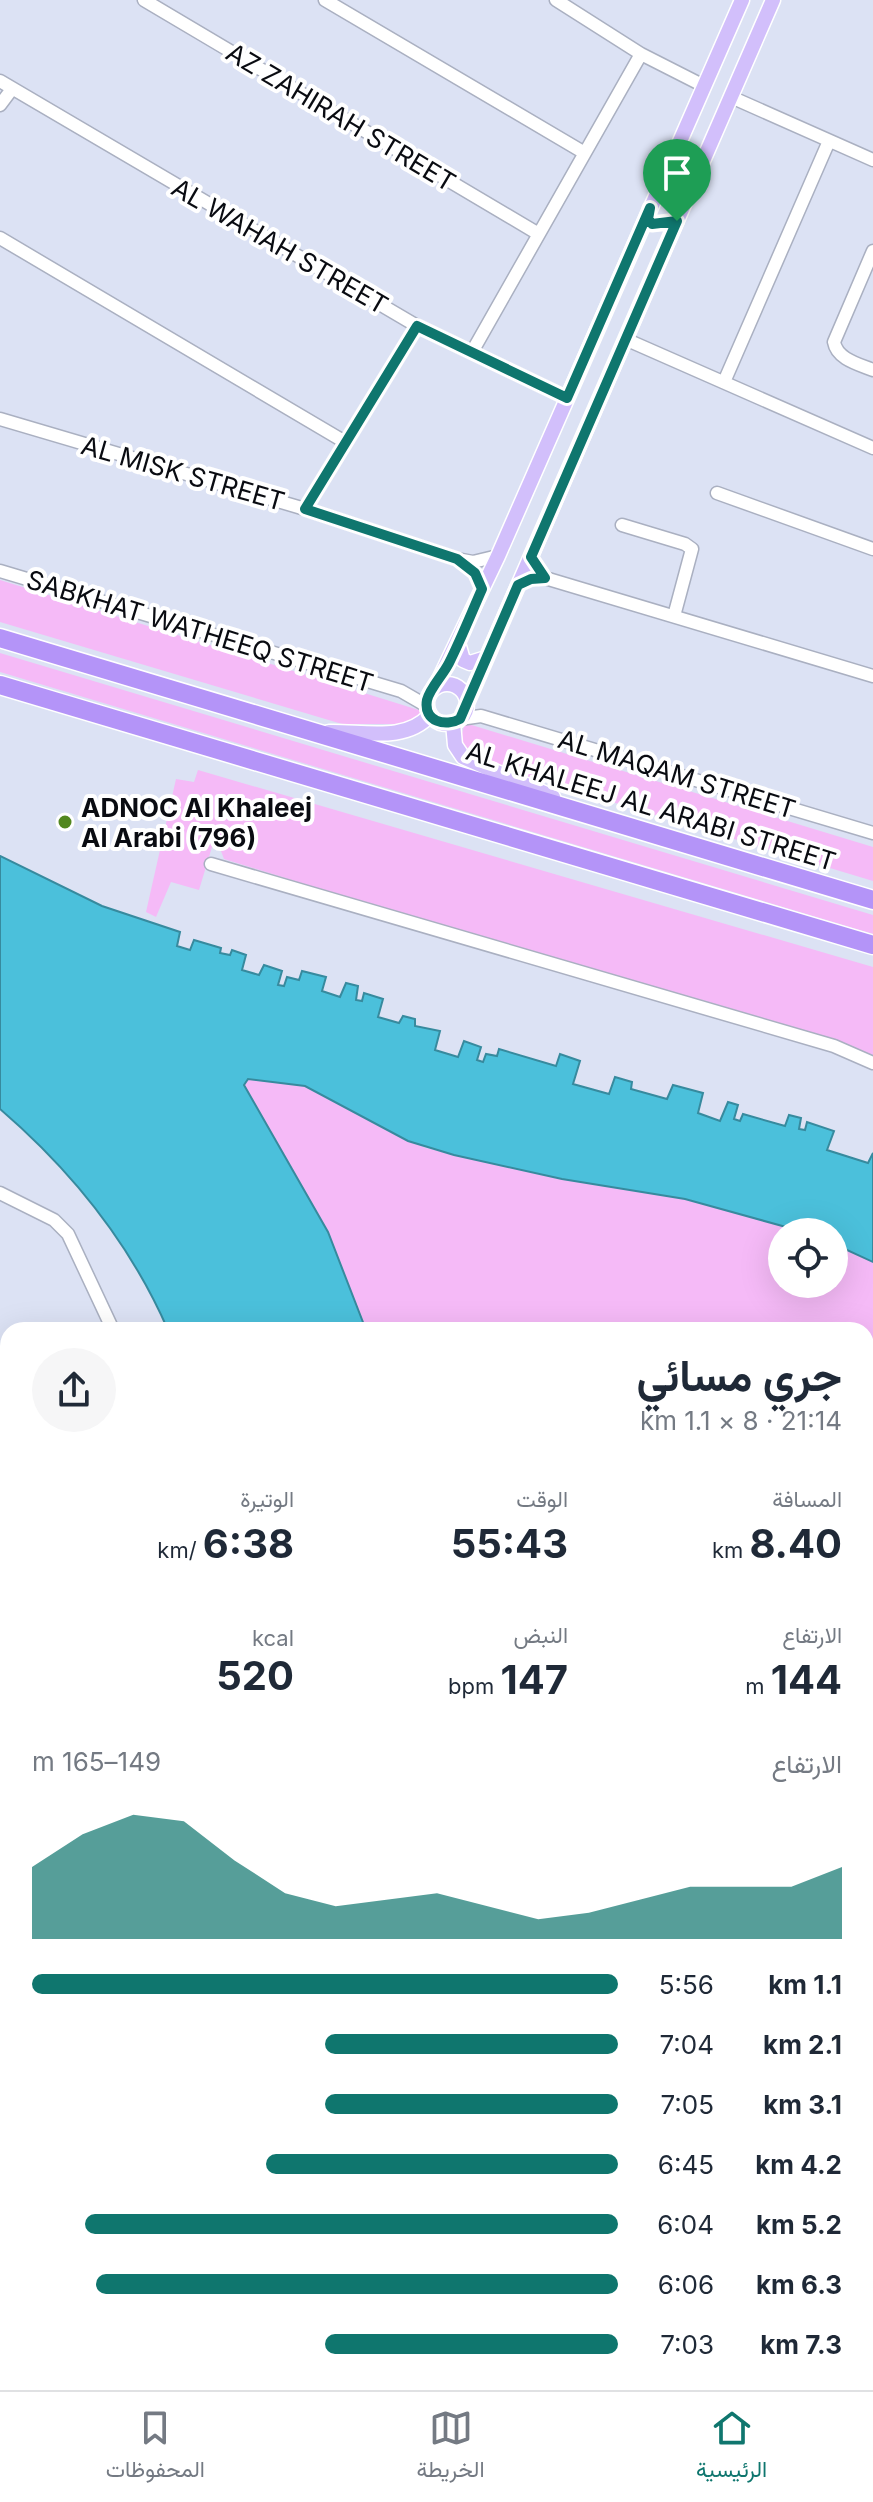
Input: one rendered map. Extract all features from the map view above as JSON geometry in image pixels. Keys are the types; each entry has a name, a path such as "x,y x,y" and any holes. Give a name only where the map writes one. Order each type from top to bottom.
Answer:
{"highway":[{"name":"AL KHALEEJ AL ARABI STREET","path":"0,638 873,900"},
{"path":"0,685 873,945"}],"main road":[{"path":"316,732 403,732 419,727 428,710 433,689 498,556 742,0"},
{"path":"568,809 551,796 463,757 455,745 462,712 773,0"},
{"path":"650,208 648,219 652,224 677,221"},
{"path":"458,643 463,660 470,663 486,658"},
{"path":"433,689 445,684 455,686 462,712"},
{"path":"428,710 436,721 462,712"}],"street":[{"name":"AZ ZAHIRAH STREET","path":"144,0 537,233"},
{"path":"325,0 583,152"},
{"path":"563,2 641,54 704,86"},
{"path":"472,352 641,54"},
{"name":"AL WAHAH STREET","path":"0,81 417,326 567,398"},
{"path":"0,105 12,89"},
{"path":"731,97 873,160"},
{"path":"724,382 829,141"},
{"path":"0,238 345,442"},
{"path":"873,251 834,342 836,352 873,370"},
{"path":"305,509 417,326"},
{"path":"625,339 873,448"},
{"name":"AL MISK STREET","path":"0,419 305,509 457,559 482,561 498,556"},
{"path":"717,493 873,549"},
{"path":"622,525 685,544 692,549 674,616"},
{"path":"531,557 545,578"},
{"path":"457,559 475,573 482,589"},
{"name":"SABKHAT WATHEEQ STREET","path":"0,571 401,691 428,710"},
{"path":"518,585 531,579 545,578 873,676"},
{"name":"SABKHAT WATHEEQ STREET","path":"401,691 433,689"},
{"name":"AL MAQAM STREET","path":"462,712 873,833"},
{"path":"211,864 834,1046 873,1063"},
{"path":"0,1193 54,1220 68,1234 109,1322"}],"shaded area":[{"path":"0,580 422,711 417,724 342,724 0,622"},
{"path":"0,653 873,915 873,934 0,672"},
{"path":"465,723 873,847 873,881 480,762 460,740"},
{"path":"198,770 873,967 873,1059 749,1014 498,944 224,859 221,851 212,847 199,890 171,882 156,917 146,912 176,779 194,782"},
{"path":"248,1079 305,1086 426,1148 562,1179 685,1199 768,1222 768,1298 848,1298 848,1250 873,1262 873,1322 363,1322 328,1232 244,1085"}],"water":[{"path":"0,856 102,906 180,932 177,946 190,950 194,940 221,948 220,953 230,955 232,950 246,955 242,970 259,975 264,965 282,971 278,985 284,986 287,977 299,980 302,971 326,977 322,991 340,997 346,983 358,986 356,1000 362,1001 364,993 383,999 378,1017 399,1023 403,1016 415,1019 415,1026 440,1031 435,1050 458,1057 464,1041 481,1047 477,1060 483,1062 486,1054 497,1056 499,1049 556,1066 560,1054 580,1061 573,1084 609,1094 615,1077 632,1082 631,1089 667,1099 673,1085 703,1093 698,1113 720,1121 728,1102 738,1105 734,1119 740,1121 743,1114 785,1126 789,1115 801,1118 799,1129 805,1130 807,1122 834,1131 827,1150 868,1163 873,1153 873,1262 848,1250 848,1218 768,1218 768,1222 685,1199 562,1179 454,1155 408,1141 305,1086 248,1079 244,1085 328,1232 363,1322 164,1322 136,1267 97,1210 0,1109"}],"place":[{"name":"ADNOC Al Khaleej Al Arabi (796)","path":"65,822"}],"route":[{"path":"650,208 648,219 652,224 677,221 531,557 545,578 538,577 518,585 460,719 444,724 436,721 430,715 428,698 448,664 482,589 475,573 457,559 305,509 417,326 567,398 650,208"}]}
